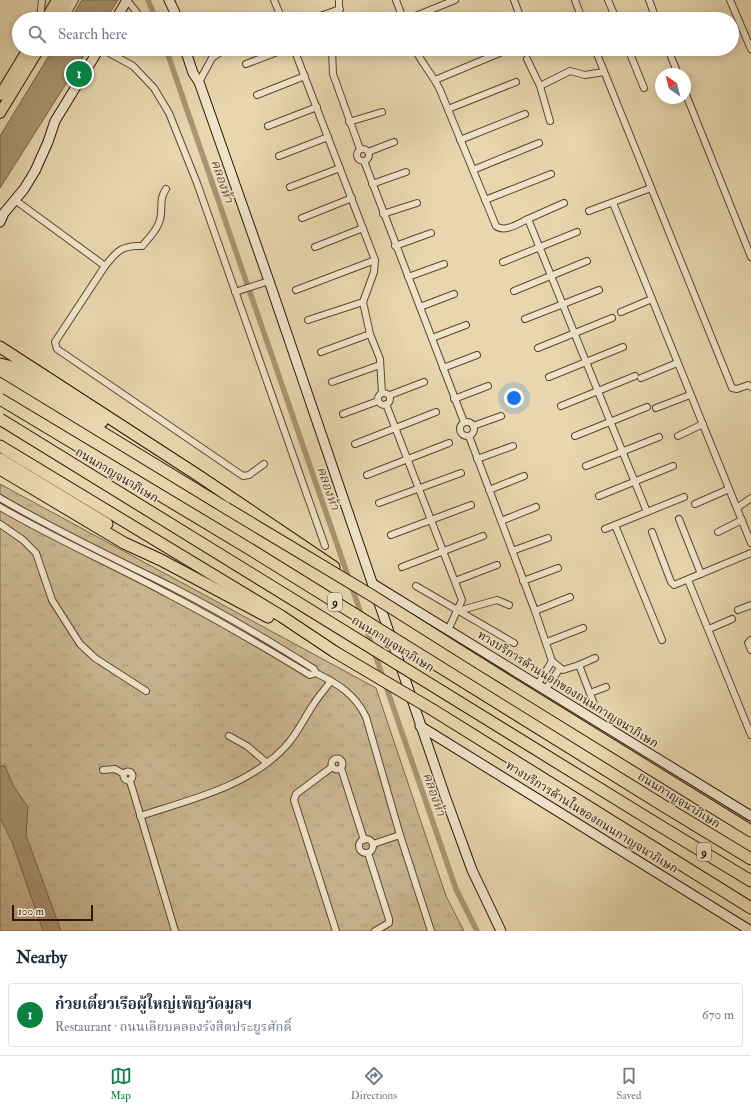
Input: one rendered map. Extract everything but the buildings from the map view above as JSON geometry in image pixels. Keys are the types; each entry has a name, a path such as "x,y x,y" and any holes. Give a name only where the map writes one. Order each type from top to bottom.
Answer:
{"highway":[{"path":"0,347 187,467 216,489 229,504"},
{"path":"0,364 12,368 216,489"},
{"path":"0,370 87,425 229,504 479,663 751,831"},
{"name":"ถนนกาญจนาภิเษก","path":"0,399 268,560 751,859"},
{"name":"ถนนกาญจนาภิเษก","path":"0,419 751,881"},
{"path":"0,446 256,606 320,645 336,652 751,908"},
{"path":"0,459 129,538 161,560"},
{"path":"0,469 124,544 161,560 256,606"}],"main road":[{"path":"50,12 57,0"},
{"path":"61,12 68,0"},
{"path":"0,95 24,56"},
{"path":"0,113 35,56"}],"street":[{"path":"41,12 42,0"},
{"path":"68,12 75,0"},
{"path":"120,12 127,0 136,12"},
{"path":"169,0 175,12"},
{"path":"274,0 279,12"},
{"path":"339,0 340,12"},
{"path":"396,0 400,12"},
{"path":"425,12 455,0"},
{"path":"514,0 518,12"},
{"path":"574,0 579,12"},
{"path":"608,0 613,12"},
{"path":"648,0 653,12"},
{"path":"730,0 735,12"},
{"path":"332,12 340,9"},
{"path":"739,21 751,49"},
{"path":"0,222 4,213 35,171 48,142 55,121 96,56"},
{"path":"114,56 133,66 162,100 169,113 193,172 237,292 325,546"},
{"path":"187,56 193,73 199,82 373,584 420,726 472,870 501,931"},
{"path":"199,82 212,58 215,56"},
{"path":"246,64 266,56"},
{"path":"297,56 375,260 374,272 363,302 370,334 379,354 382,393 379,396 378,401"},
{"path":"332,56 333,74 349,122 360,149"},
{"path":"420,56 435,80 498,228 506,229 564,203"},
{"path":"435,80 492,56"},
{"path":"597,56 664,218 702,318 732,388 737,389 748,385 751,388"},
{"path":"631,56 644,88"},
{"path":"671,56 676,68"},
{"path":"527,59 540,86 550,121"},
{"path":"540,86 570,71 585,75 604,72"},
{"path":"0,88 12,76"},
{"path":"257,95 305,76"},
{"path":"448,109 516,82"},
{"path":"690,104 751,257"},
{"path":"268,126 317,107"},
{"path":"349,122 382,112"},
{"path":"460,140 526,114"},
{"path":"279,156 328,138"},
{"path":"368,152 394,142"},
{"path":"473,170 539,143"},
{"path":"360,149 365,149 368,152"},
{"path":"360,149 356,156 359,160 364,161"},
{"path":"364,161 369,157 368,152"},
{"path":"364,161 395,246 464,422"},
{"path":"290,187 340,168"},
{"path":"372,184 406,172"},
{"path":"485,200 550,174"},
{"path":"589,211 651,188"},
{"path":"166,189 161,198 161,216 154,232 142,246 126,246 120,250 105,266 55,342 57,349 243,476 249,475 264,464"},
{"path":"302,218 352,198"},
{"path":"15,200 105,266"},
{"path":"383,214 417,203"},
{"path":"613,203 690,395 749,534 751,543"},
{"path":"528,219 647,512"},
{"path":"315,247 363,228"},
{"path":"503,262 577,232"},
{"path":"395,246 431,233"},
{"path":"296,290 375,260"},
{"path":"514,291 587,261"},
{"path":"408,277 444,264"},
{"path":"237,292 268,282"},
{"path":"525,320 599,290"},
{"path":"420,307 454,294"},
{"path":"620,312 652,299"},
{"path":"308,320 363,302"},
{"path":"538,348 612,318"},
{"path":"432,338 466,325"},
{"path":"320,352 370,334"},
{"path":"549,377 623,347"},
{"path":"443,368 476,355"},
{"path":"641,378 677,363"},
{"path":"332,382 380,365"},
{"path":"561,406 634,376"},
{"path":"382,393 390,395 424,382"},
{"path":"454,398 488,386"},
{"path":"386,404 390,401 390,395"},
{"path":"656,408 690,395"},
{"path":"378,401 382,404 386,404"},
{"path":"343,414 378,401"},
{"path":"386,404 462,600 458,612 448,630"},
{"path":"575,436 647,407"},
{"path":"355,444 436,412"},
{"path":"473,426 500,416"},
{"path":"464,422 469,422 473,426"},
{"path":"464,422 460,426 460,431 464,435 468,436 547,642 552,661 560,668 565,670 595,658"},
{"path":"678,436 703,424"},
{"path":"468,436 473,431 473,426"},
{"path":"586,466 658,437"},
{"path":"367,475 449,442"},
{"path":"477,459 512,446"},
{"path":"599,496 673,466"},
{"path":"379,503 461,473"},
{"path":"489,490 524,476"},
{"path":"695,504 729,489"},
{"path":"605,529 684,497"},
{"path":"0,498 18,509 173,588 250,630 314,669 316,674"},
{"path":"737,508 751,498"},
{"path":"391,535 471,505"},
{"path":"0,507 124,572 170,594 247,636 310,675 316,674 349,692 358,703 366,717 400,835 431,931"},
{"path":"501,521 536,507"},
{"path":"14,515 18,509"},
{"path":"679,519 701,574"},
{"path":"718,532 742,520"},
{"path":"0,524 23,540 36,553 52,600 80,644 95,658 146,691"},
{"path":"615,525 662,640"},
{"path":"652,532 672,583 675,584 688,580 751,552"},
{"path":"402,567 483,536"},
{"path":"512,551 548,538"},
{"path":"124,572 127,565"},
{"path":"455,581 497,565"},
{"path":"523,580 558,568"},
{"path":"688,580 749,722 751,735"},
{"name":"ทางบริการด้านนอกของถนนกาญจนาภิเษก","path":"373,584 751,816"},
{"path":"416,586 514,644"},
{"path":"535,611 570,597"},
{"path":"458,612 497,600 509,605"},
{"path":"738,610 751,605"},
{"path":"709,629 732,619"},
{"path":"547,642 583,628"},
{"path":"751,640 748,643 751,650"},
{"path":"542,687 552,661"},
{"path":"579,665 594,704"},
{"path":"542,687 560,668"},
{"path":"140,816 228,786 245,778 267,763 284,749 299,731 313,705 331,681"},
{"path":"590,693 606,687"},
{"name":"ทางบริการด้านในของถนนกาญจนาภิเษก","path":"420,726 751,931"},
{"path":"229,736 247,746 267,763"},
{"path":"332,767 331,763 333,759 338,758 342,760 343,764 341,768 364,840"},
{"path":"332,767 336,769 341,768"},
{"path":"332,767 296,794 294,800 336,931"},
{"path":"103,770 118,770 124,774 130,772 133,775 130,780 175,931"},
{"path":"373,844 400,835"},
{"path":"368,853 363,853 360,849 360,843 364,840 370,840 373,844"},
{"path":"368,853 372,850 373,844"},
{"path":"368,853 389,919 389,923 375,931"}],"green space":[{"path":"0,484 376,688 446,896 464,931 0,931"}],"shaded area":[{"path":"82,0 118,0 110,12 75,12"},
{"path":"49,56 84,56 0,188 0,136"},
{"path":"0,766 5,766 14,787 28,807 26,835 61,931 43,931 12,842 0,818"}],"waterway":[{"name":"คลองห้า","path":"148,0 153,12"},
{"name":"คลองห้า","path":"168,56 456,889 477,931"}],"place":[{"name":"ก๋วยเตี๋ยวเรือผู้ใหญ่เพ็ญวัดมูลฯ","path":"79,74"}]}
